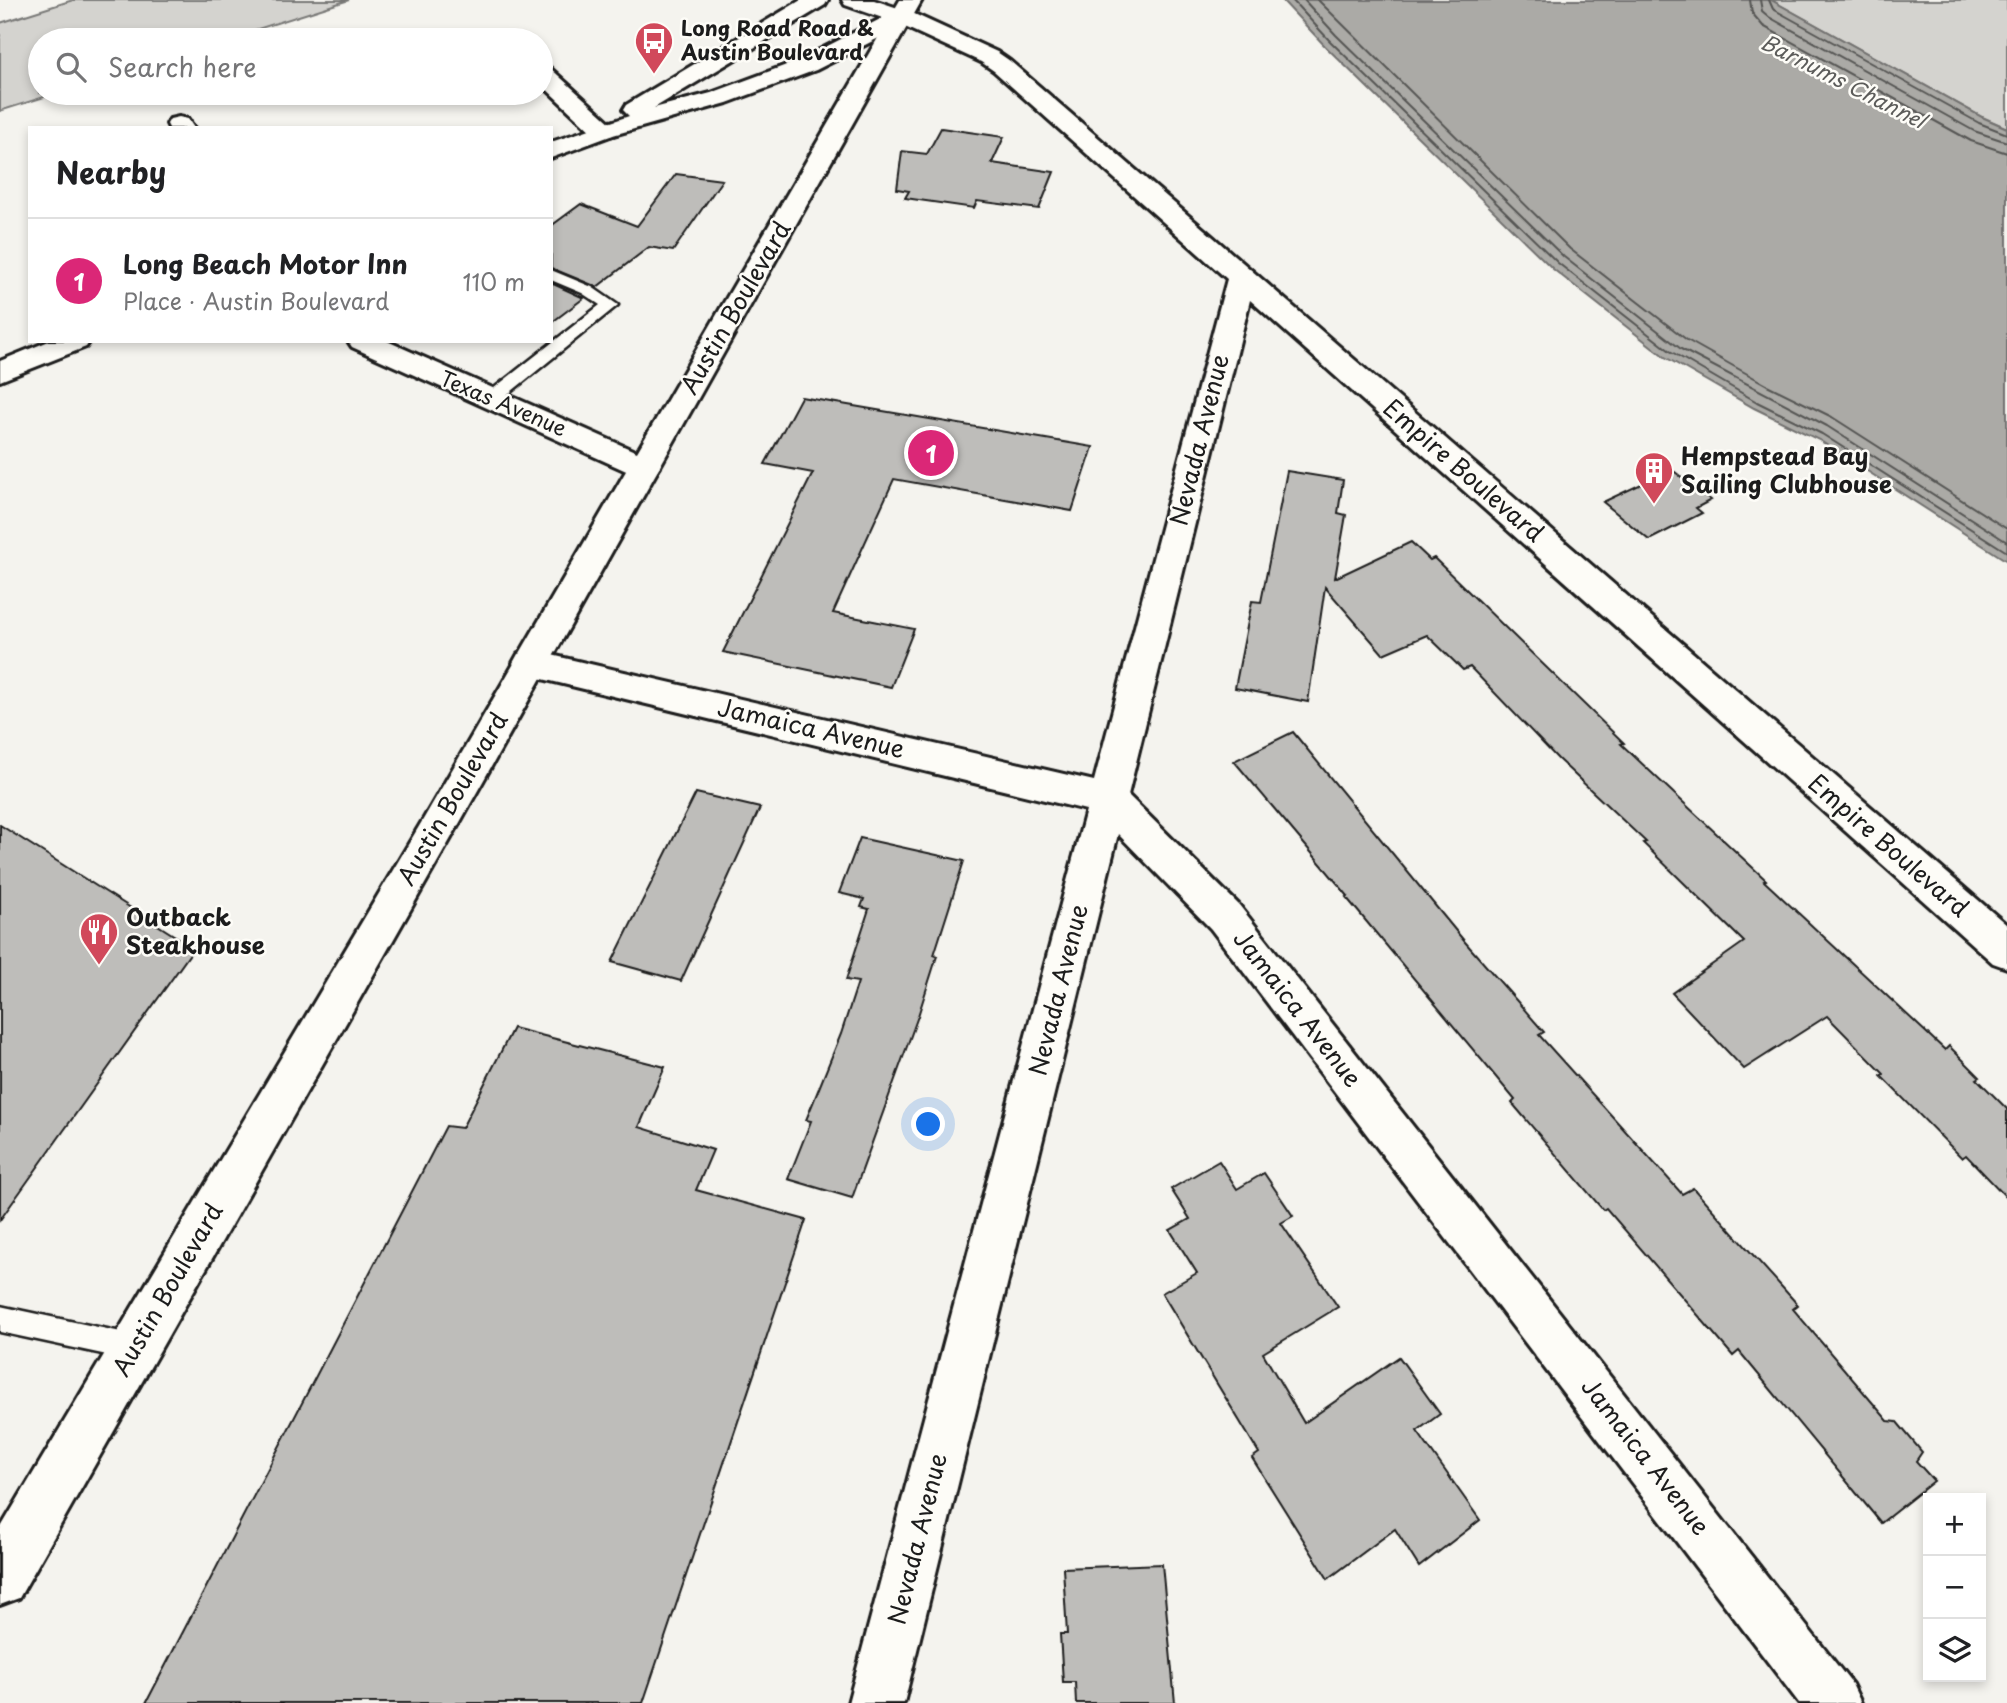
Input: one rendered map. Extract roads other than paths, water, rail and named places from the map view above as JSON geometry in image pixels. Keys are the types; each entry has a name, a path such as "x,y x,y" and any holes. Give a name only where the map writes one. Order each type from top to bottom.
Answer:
{"street":[{"path":"604,130 672,86 817,0"},
{"name":"Empire Boulevard","path":"853,0 906,9 1002,66 2007,950"},
{"path":"553,150 604,130 719,98 799,68 906,9 936,0"},
{"name":"Austin Boulevard","path":"0,1579 437,829 906,9"},
{"path":"553,83 604,130"},
{"name":"Nevada Avenue","path":"876,1703 1242,276"},
{"path":"0,372 71,343"},
{"name":"Texas Avenue","path":"366,343 645,467"},
{"name":"Jamaica Avenue","path":"530,663 1107,799 1225,916 1833,1703"}],"lane":[{"path":"490,400 610,305 587,290 553,275"},
{"path":"0,1319 135,1348"}],"water":[{"name":"Barnums Channel","path":"1282,0 1771,0 1982,117 2007,128 2007,561 1819,440 1754,408 1665,357 1553,269 1325,46"}],"place":[{"name":"Long Road Road & Austin Boulevard","path":"654,75"},
{"name":"Long Beach Motor Inn","path":"931,453"},
{"name":"Hempstead Bay Sailing Clubhouse","path":"1654,505"},
{"name":"Outback Steakhouse","path":"99,966"}]}
